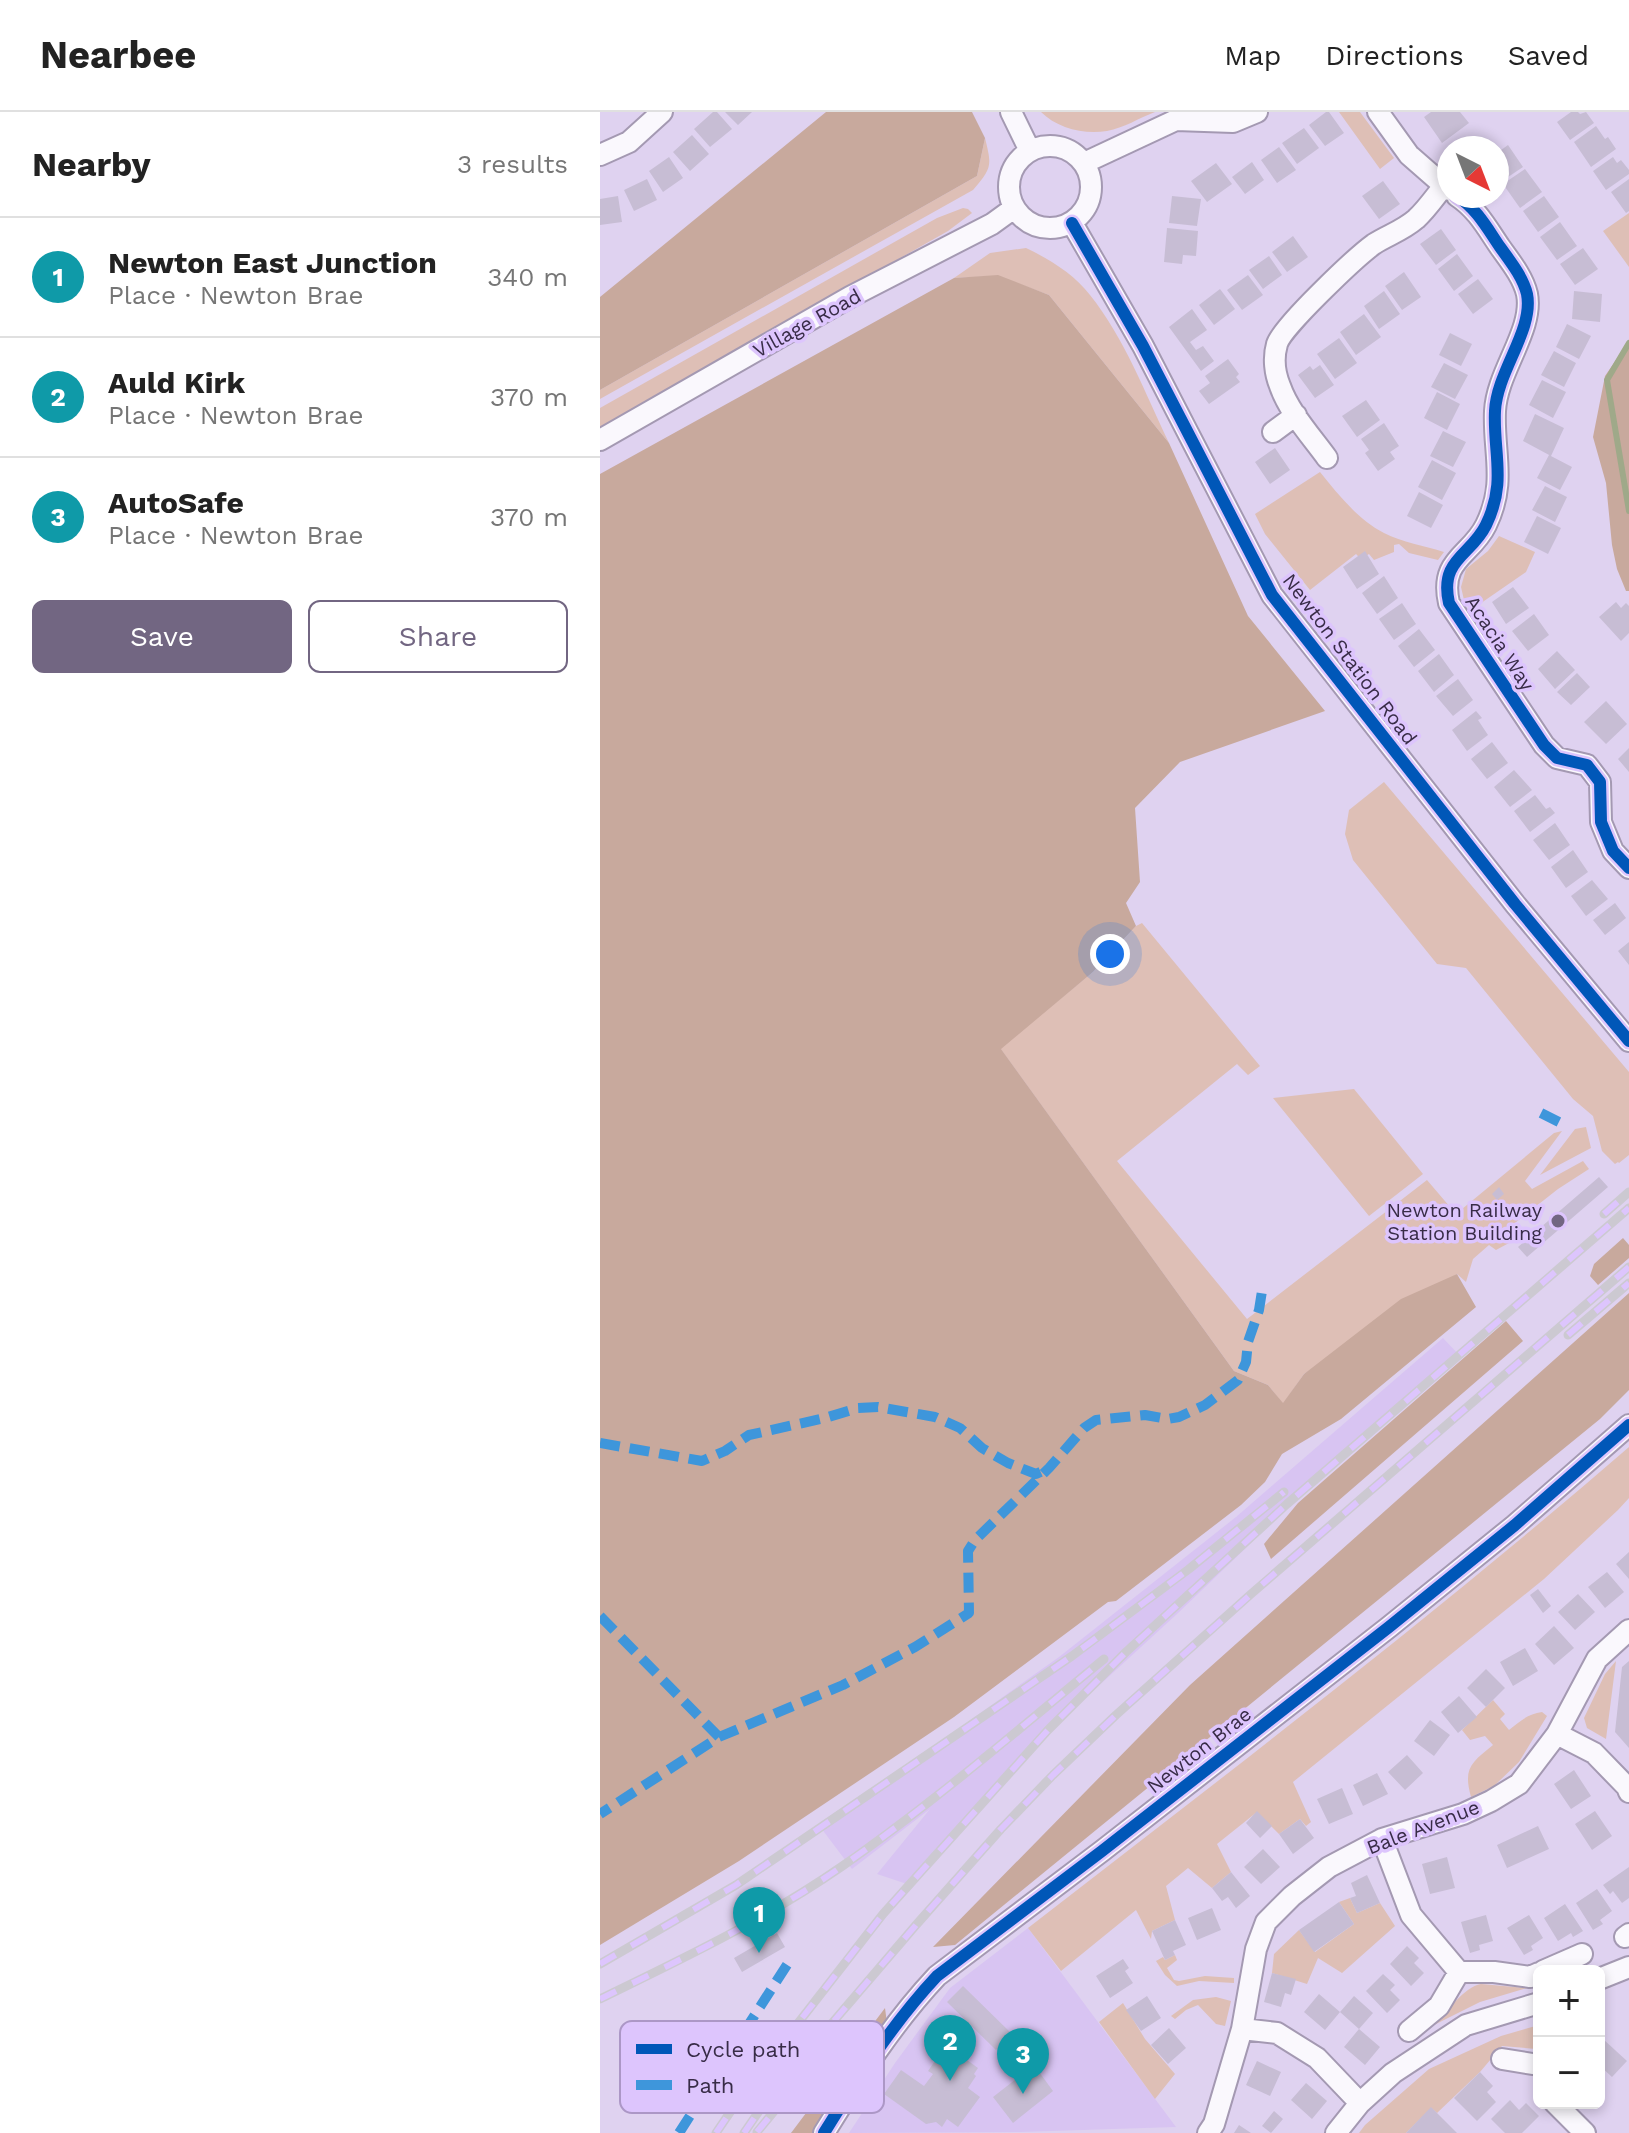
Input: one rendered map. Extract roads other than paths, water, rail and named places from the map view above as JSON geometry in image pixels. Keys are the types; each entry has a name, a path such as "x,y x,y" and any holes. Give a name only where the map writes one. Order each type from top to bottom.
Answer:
{"street":[{"path":"600,155 629,142 662,112"},
{"path":"1011,112 1030,151"},
{"path":"1084,163 1176,120 1233,122 1257,112"},
{"name":"Acacia Way","path":"1378,112 1409,155 1437,180"},
{"path":"1041,146 1065,148 1084,163 1092,188 1089,202 1072,223 1046,229 1022,218 1014,208 1009,197 1010,174 1030,151 1041,146"},
{"path":"1327,458 1280,387 1275,364 1277,342 1289,325 1322,292 1375,244 1400,232 1437,202"},
{"name":"Village Road","path":"600,440 850,297 992,224 1014,208"},
{"name":"Acacia Way","path":"1472,208 1519,274 1527,293 1528,311 1525,325 1499,383 1495,410 1499,483 1494,504 1486,525 1450,572 1446,589 1449,603 1544,745 1557,758 1587,765 1600,782 1601,822 1613,851 1629,868"},
{"name":"Newton Station Road","path":"1072,223 1143,346 1272,595 1506,893 1629,1041"},
{"path":"1273,432 1296,415"},
{"name":"Newton Brae","path":"884,2039 937,1976 1400,1618 1515,1525 1629,1425"},
{"name":"Bale Avenue","path":"1208,2133 1214,2124 1242,2029 1256,1949 1266,1922 1292,1896 1329,1867 1382,1839 1463,1814 1519,1784 1557,1734 1597,1659 1629,1630"},
{"path":"1557,1734 1594,1753 1629,1792"},
{"path":"1382,1839 1411,1915 1459,1972 1533,1976"},
{"path":"1557,1965 1582,1954"},
{"path":"1605,1977 1629,1967"},
{"path":"1409,2031 1439,2006 1459,1972"},
{"path":"1336,2133 1360,2103 1393,2073 1466,2025 1533,2005"},
{"path":"1242,2029 1277,2033 1317,2058 1360,2103"},
{"path":"1502,2059 1533,2064"},
{"path":"1561,2109 1585,2133"},
{"name":"Newton Brae","path":"824,2133 836,2113"}],"waterway":[{"path":"1629,343 1607,380 1629,511"}],"railway":[{"path":"1604,1214 1629,1192"},
{"path":"800,2021 883,1914 1048,1730 1126,1652 1287,1504 1629,1208"},
{"path":"834,2021 1001,1829 1116,1715 1629,1267"},
{"path":"1568,1335 1629,1283"},
{"path":"600,1964 736,1885 1072,1656 1189,1569 1284,1492"},
{"path":"600,1999 753,1921 841,1867 942,1792 1104,1659"},
{"path":"716,2133 730,2113"},
{"path":"744,2133 758,2113"},
{"path":"757,2132 773,2113"}],"place":[{"name":"Newton Railway Station Building","path":"1558,1221"},
{"name":"Newton East Junction","path":"759,1953"},
{"name":"Auld Kirk","path":"950,2081"},
{"name":"AutoSafe","path":"1023,2094"}]}
